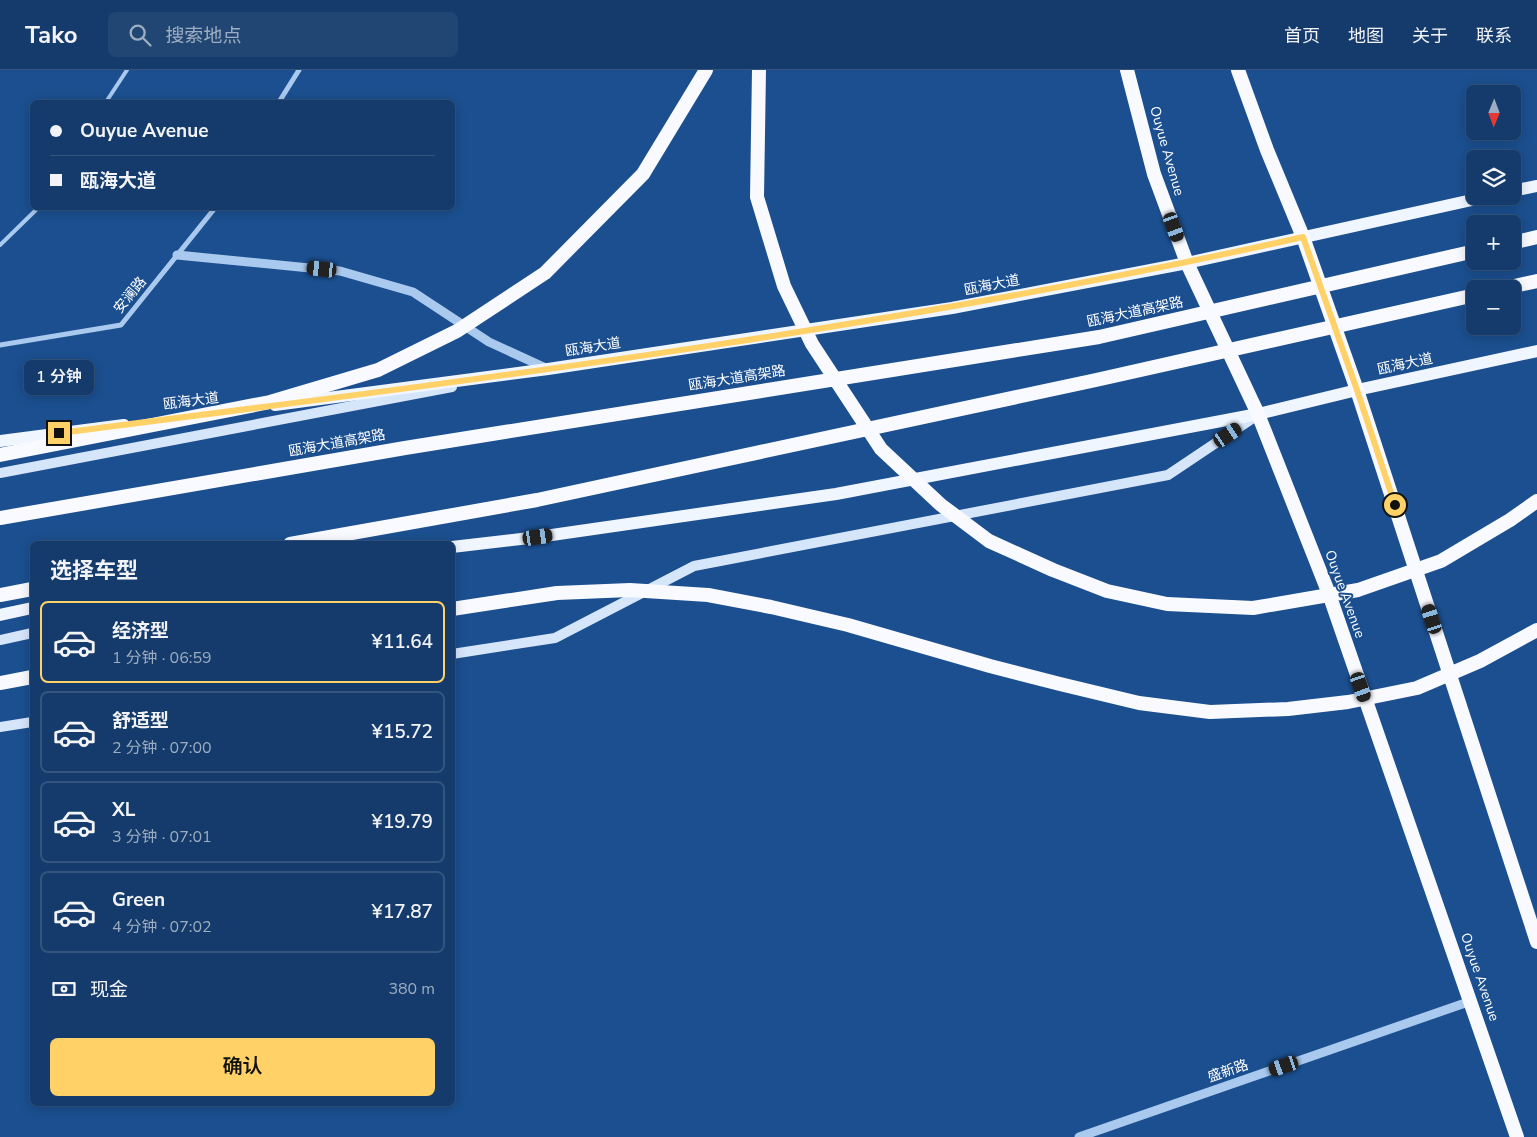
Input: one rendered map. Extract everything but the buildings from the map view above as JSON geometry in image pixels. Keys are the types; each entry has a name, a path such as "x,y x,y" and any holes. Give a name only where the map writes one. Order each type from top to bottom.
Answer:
{"highway":[{"path":"0,456 270,402 378,370 457,331 545,273 643,174 706,70"},
{"path":"759,70 757,197 784,286 812,344 882,449 941,505 990,541 1053,570 1107,591 1167,604 1253,608 1358,590 1441,561 1510,520 1537,501"},
{"name":"Ouyue Avenue","path":"1127,70 1154,174 1186,263 1258,414 1329,594 1517,1137"},
{"path":"1238,70 1267,150 1303,237 1357,390 1537,942"},
{"path":"1521,241 1537,237"},
{"name":"瓯海大道高架路","path":"0,518 415,446 1099,337 1466,253"},
{"path":"1521,285 1537,281"},
{"path":"307,541 546,498 1086,382 1466,297"},
{"path":"0,595 30,589"},
{"path":"455,609 558,593 630,590 708,595 848,625 990,666 1139,703 1210,712 1298,708 1348,702 1417,688 1480,661 1537,630"},
{"path":"0,683 30,677"}],"main road":[{"path":"1521,189 1537,186"},
{"name":"瓯海大道","path":"0,441 548,369 952,308 1186,263 1466,201"},
{"name":"瓯海大道","path":"455,547 538,537 836,494 1258,414 1357,390 1537,351"},
{"path":"0,473 548,369"},
{"path":"455,654 555,638 694,566 1168,475 1258,414"},
{"path":"455,552 538,537"},
{"path":"0,615 30,608"},
{"path":"0,640 30,634"},
{"path":"0,727 30,722"}],"street":[{"path":"280,100 299,70"},
{"name":"安澜路","path":"0,345 120,324 213,210"},
{"path":"177,255 340,271 413,292 489,342 548,369"},
{"name":"盛新路","path":"1079,1137 1471,1001"}],"lane":[{"path":"107,100 127,70"},
{"path":"0,245 36,210"}],"route":[{"path":"59,433 548,369 952,308 1186,263 1303,237 1395,505"}]}
